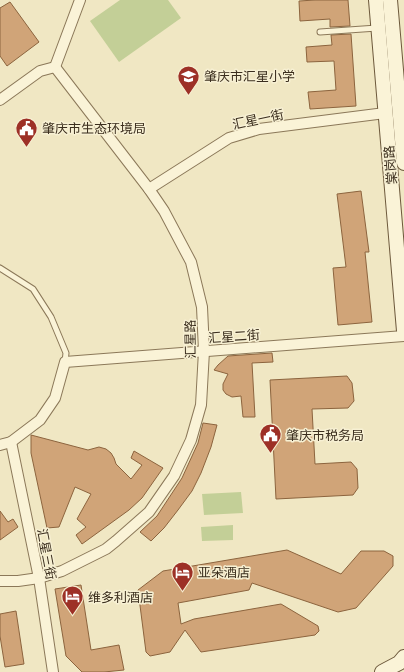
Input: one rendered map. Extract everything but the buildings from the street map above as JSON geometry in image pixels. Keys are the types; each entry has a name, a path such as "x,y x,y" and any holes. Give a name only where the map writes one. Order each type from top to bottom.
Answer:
{"main road":[{"name":"棠岗路","path":"376,0 404,331"},
{"name":"棠岗路","path":"390,0 402,110 404,163"},
{"path":"382,672 399,662 404,657"}],"street":[{"path":"0,100 40,71 54,67 80,0"},
{"name":"汇星路","path":"0,580 18,581 39,578 62,571 106,549 149,512 174,476 191,440 201,405 204,351 202,307 191,262 164,211 149,189 54,67"},
{"name":"汇星一街","path":"149,189 229,138 259,130 385,113"},
{"name":"汇星二街","path":"66,362 404,336"},
{"path":"0,445 11,442 40,420 55,398 66,362"},
{"name":"汇星三街","path":"11,442 39,578 53,672"}],"lane":[{"path":"320,32 378,28"},
{"path":"0,268 33,289 51,317 66,353 66,362"}],"green space":[{"path":"120,0 168,0 181,18 119,62 90,21"},
{"path":"241,492 243,513 204,515 202,494"},
{"path":"233,525 233,540 202,541 201,527"}],"place":[{"name":"肇庆市汇星小学","path":"189,96"},
{"name":"肇庆市生态环境局","path":"26,148"},
{"name":"肇庆市税务局","path":"271,454"},
{"name":"亚朵酒店","path":"182,592"},
{"name":"维多利酒店","path":"73,616"}]}
